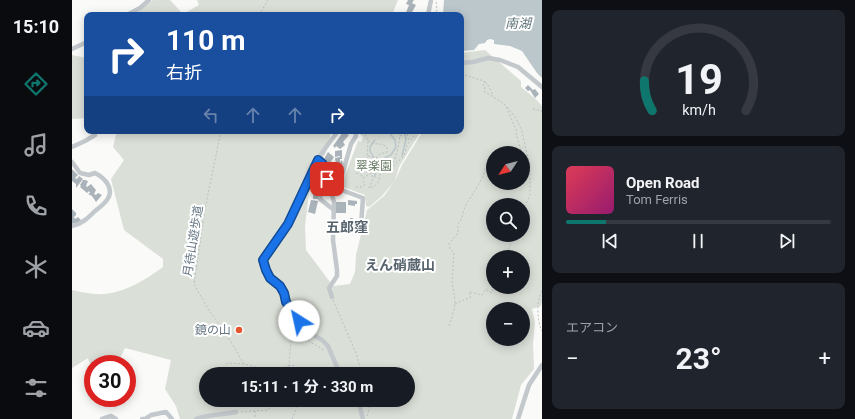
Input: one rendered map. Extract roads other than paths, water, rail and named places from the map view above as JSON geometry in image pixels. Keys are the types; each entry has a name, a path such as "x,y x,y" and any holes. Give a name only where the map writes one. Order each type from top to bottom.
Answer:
{"street":[{"path":"133,12 149,0"},
{"path":"429,12 431,0"},
{"path":"72,48 84,43"},
{"path":"464,63 488,58 500,60 518,67 542,88"},
{"path":"72,147 95,134"},
{"path":"336,134 318,160 288,224 263,260 270,278 280,286 290,309 310,333 322,340 328,346 337,367"},
{"path":"332,297 329,288 337,276 337,270 333,240 332,194 342,175 351,144 356,134"},
{"path":"318,160 324,164 328,174 320,199 333,209"},
{"path":"72,162 80,173 89,175 95,173 100,176 108,184 110,189 107,199 98,209 79,225 72,226"},
{"path":"336,188 363,198 361,225"},
{"path":"518,419 529,385 542,364"},
{"path":"361,407 365,419"},
{"path":"142,419 145,419 151,415 166,412 172,419"},
{"path":"196,419 201,416 236,412"},
{"path":"102,419 110,416 116,419"}],"water":[{"name":"南湖","path":"444,0 542,0 542,78 522,51 510,46 494,44 494,40 490,39 485,43 479,44 474,50 464,51 464,12 443,12"}],"waterway":[{"path":"375,177 376,164 391,155 396,147 395,140 390,134"},
{"path":"402,156 406,139 405,134"},
{"path":"367,168 374,158 370,151 370,147 375,140"}],"place":[{"name":"鏡の山","path":"239,330"}],"district":[{"name":"五郎窪","path":"347,227"},
{"name":"えん硝蔵山","path":"400,265"}],"park label":[{"name":"翠楽園","path":"374,166"}]}
